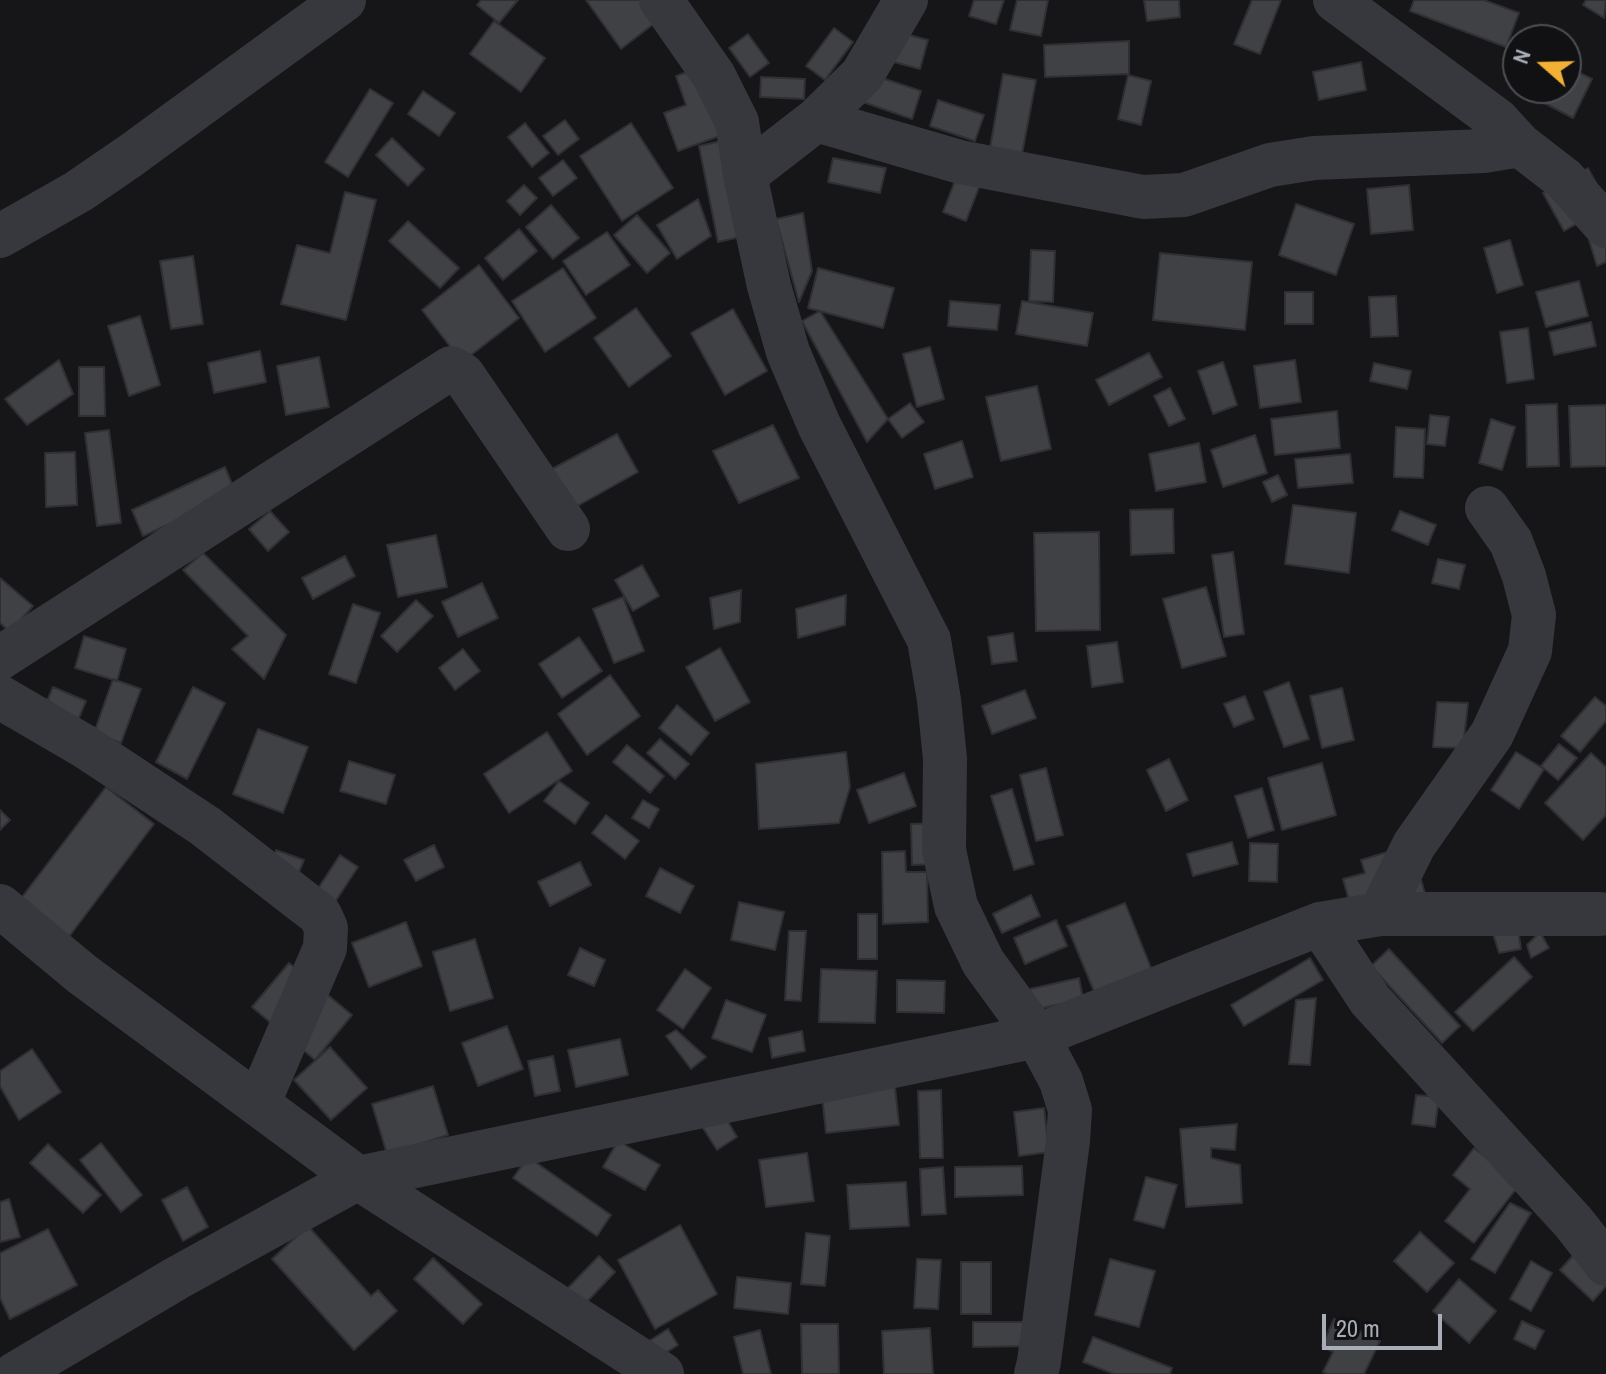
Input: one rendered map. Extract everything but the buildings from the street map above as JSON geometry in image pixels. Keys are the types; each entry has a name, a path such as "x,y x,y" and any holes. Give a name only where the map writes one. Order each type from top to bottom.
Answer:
{"street":[{"path":"0,236 79,191 344,0"},
{"path":"661,0 714,76 737,122 769,286 788,352 819,425 929,640 945,759 944,850 956,906 983,962 1037,1036 1061,1081 1070,1110 1036,1374"},
{"path":"745,175 816,120 862,75 906,0"},
{"path":"1335,0 1497,120 1520,145 1564,179 1606,226"},
{"path":"816,120 960,162 1143,197 1184,195 1270,165 1314,158 1484,151 1520,145"},
{"path":"0,658 451,368 463,375 568,529"},
{"path":"1380,914 1414,845 1492,734 1530,651 1534,615 1524,576 1511,542 1487,508"},
{"path":"0,697 84,746 205,826 320,915 326,928 325,948 259,1102"},
{"path":"0,906 82,974 358,1178 662,1374"},
{"path":"15,1374 177,1278 358,1178 1037,1036 1320,924 1380,914 1600,914"},
{"path":"1320,924 1370,1000 1574,1223 1606,1264"}]}
